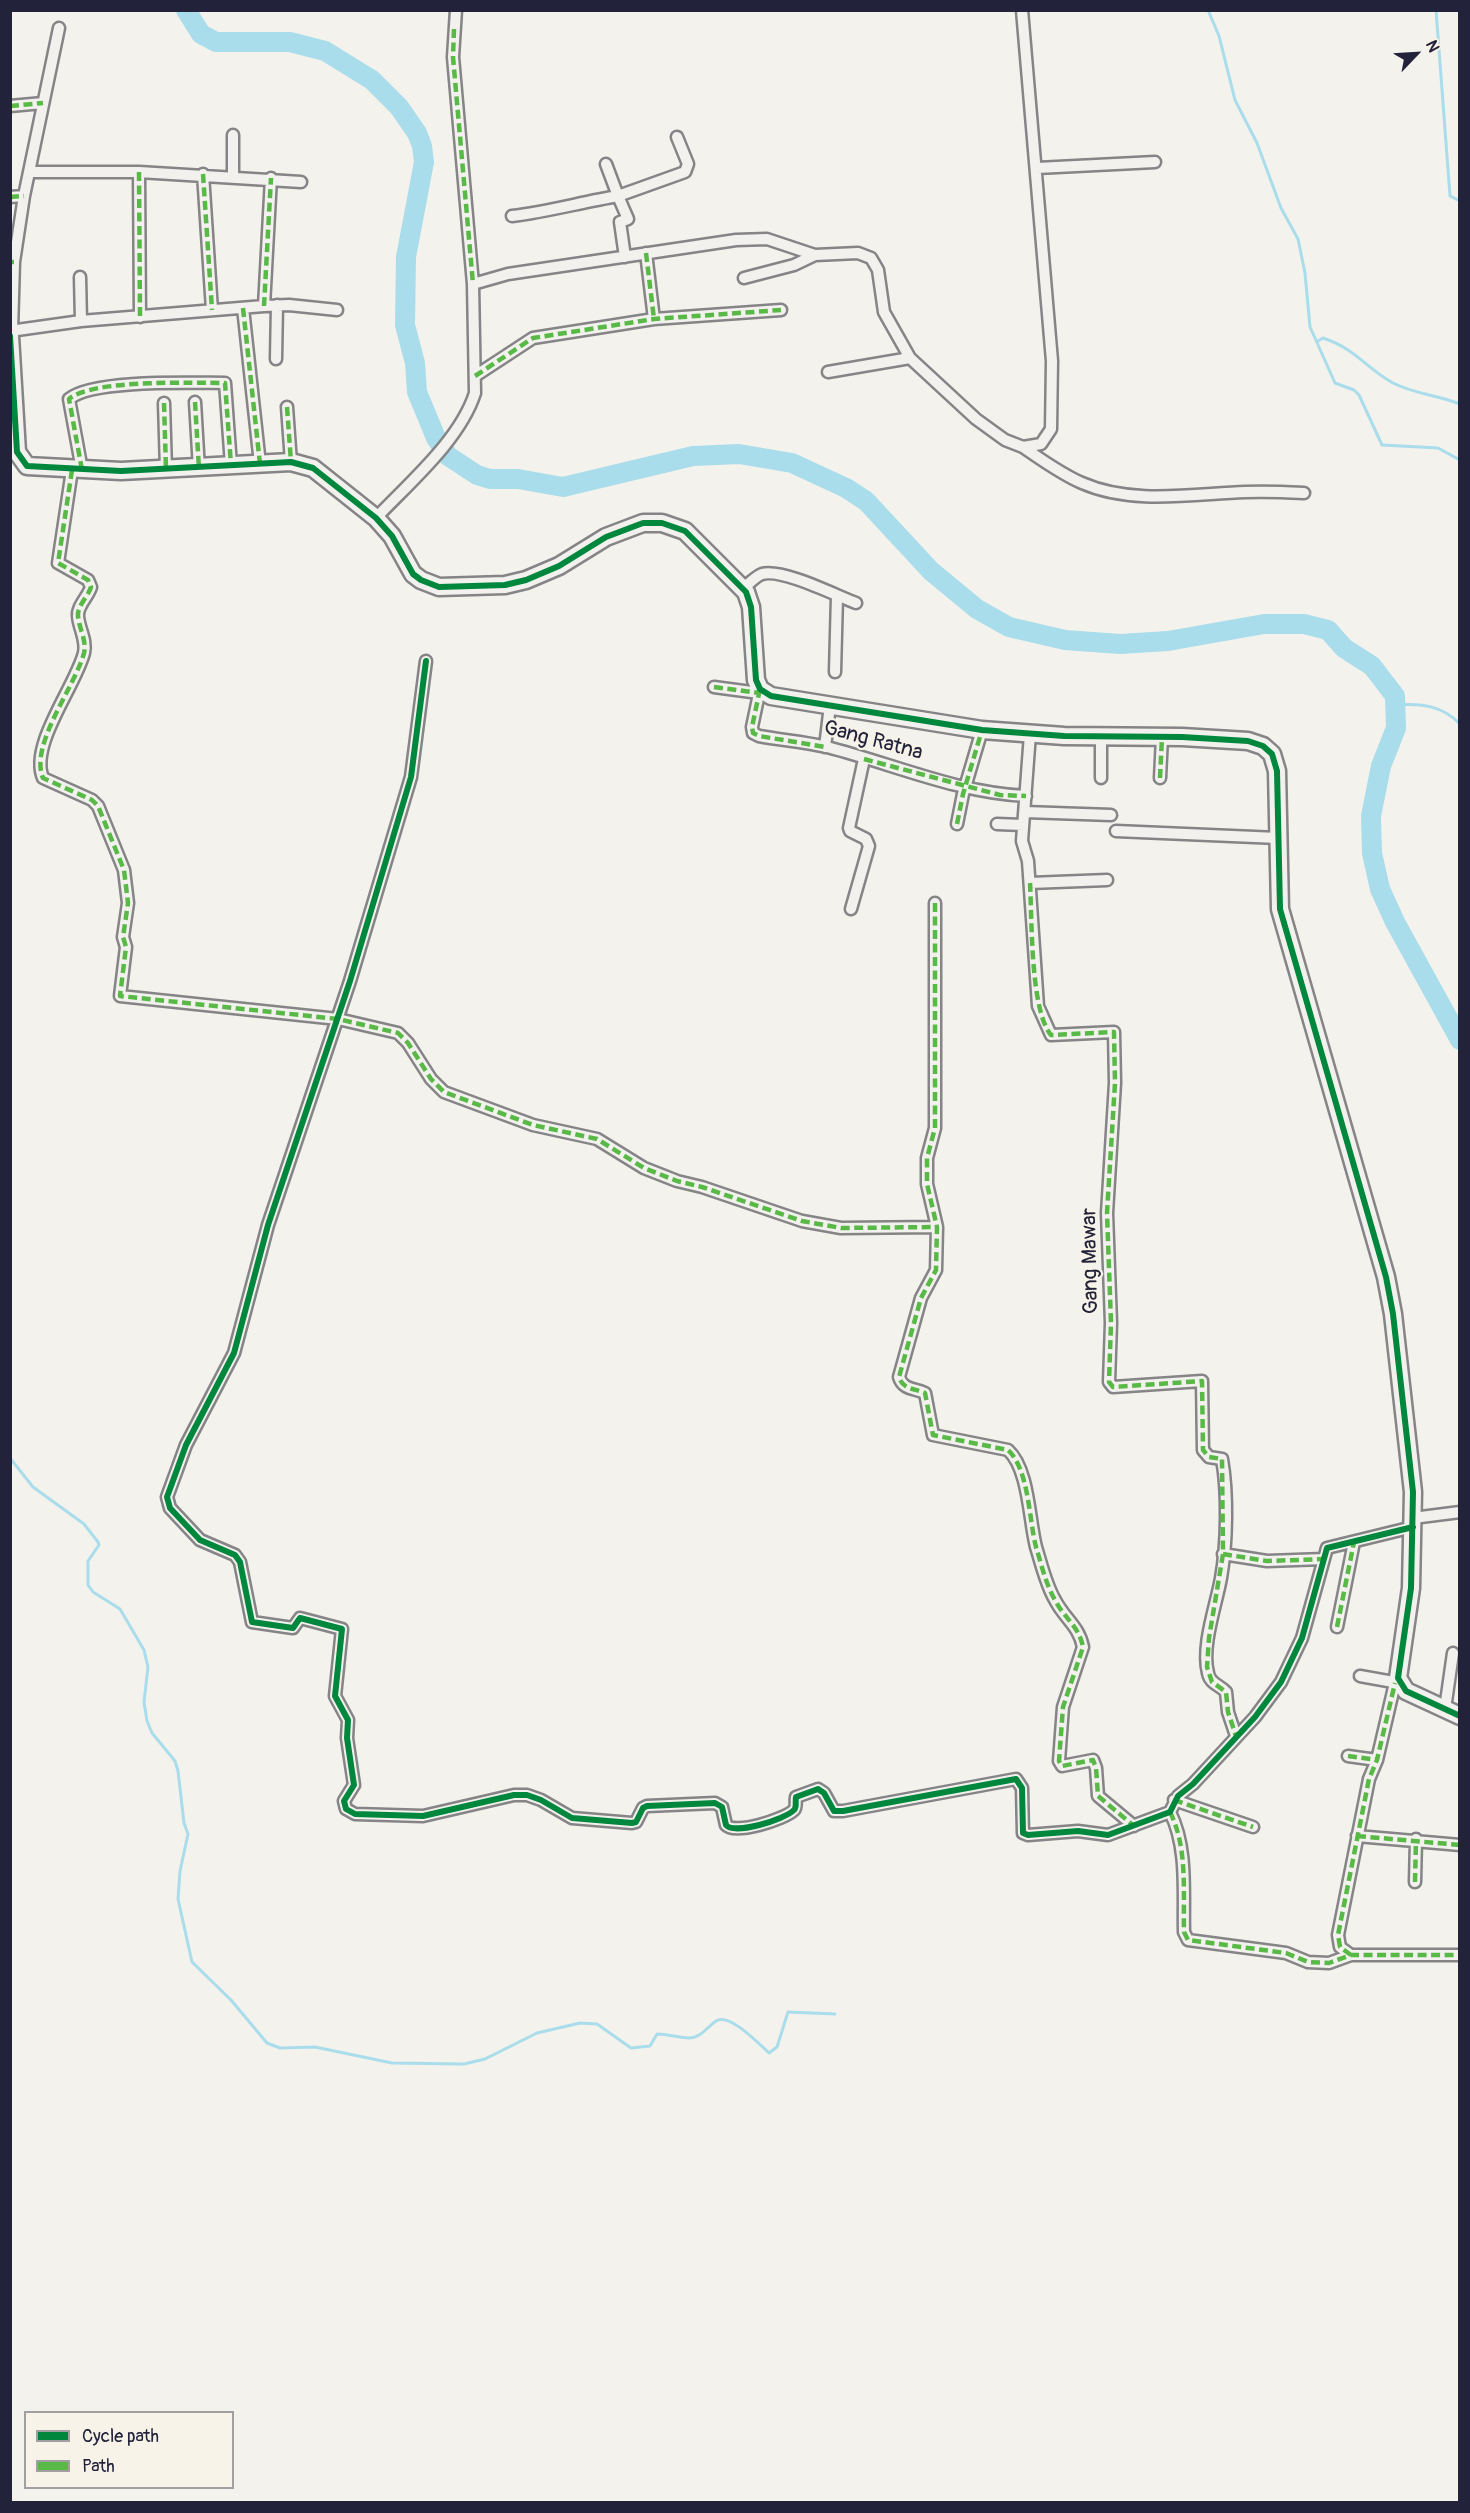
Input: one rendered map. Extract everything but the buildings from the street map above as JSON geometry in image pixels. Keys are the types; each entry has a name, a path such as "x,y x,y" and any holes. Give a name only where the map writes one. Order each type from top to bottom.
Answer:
{"street":[{"path":"376,518 460,424 475,393 473,285 453,57 456,10"},
{"path":"1022,10 1052,361 1053,416 1047,438 1041,444 1023,447"},
{"path":"58,28 12,262 12,394 17,452 21,462 35,468 77,470 199,469 291,462 313,468 376,518 392,536 413,574 439,587 505,585 526,580 559,566 614,534 634,526 657,522 692,536 723,571 743,588 751,608 756,680 759,691"},
{"path":"10,106 43,104"},
{"path":"233,135 233,176"},
{"path":"512,216 541,213 567,204 618,196 685,172 688,164 677,137"},
{"path":"1037,168 1155,162"},
{"path":"606,164 628,219 620,222 625,258"},
{"path":"30,172 203,174 301,182"},
{"path":"139,172 140,317"},
{"path":"203,174 212,310"},
{"path":"264,306 271,178"},
{"path":"10,197 24,196"},
{"path":"473,285 508,274 755,238 767,239 815,255 858,253 871,258 878,270 884,312 910,358 976,419 1005,440 1023,447 1062,473 1083,484 1113,493 1162,496 1304,493"},
{"path":"646,254 654,320"},
{"path":"744,278 794,265 815,255"},
{"path":"80,277 81,321"},
{"path":"276,359 277,305"},
{"path":"11,333 81,321 277,305 337,310"},
{"path":"243,308 260,464"},
{"path":"475,376 497,363 526,340 654,320 781,310"},
{"path":"828,372 910,358"},
{"path":"231,465 226,384 127,385 83,392 69,399 77,470 58,563 88,580 91,587 77,614 85,649 77,673 46,730 40,772 43,778 92,800 98,806 124,870 128,903 123,937 126,947 120,996 338,1019 400,1034 431,1079 451,1095 533,1125 597,1139 644,1168 677,1181 702,1187 802,1221 841,1228 937,1227"},
{"path":"164,402 166,470"},
{"path":"195,402 199,469"},
{"path":"287,407 291,462"},
{"path":"743,588 761,574 771,574 807,583 856,603"},
{"path":"835,672 837,596"},
{"path":"426,661 411,777 338,1019 268,1225 234,1353 186,1445 167,1497 170,1508 200,1540 235,1555 240,1562 252,1622 291,1628 300,1618 342,1629 335,1696 348,1720 347,1738 354,1785 344,1801 346,1809 354,1814 423,1816 514,1795 527,1795 572,1818 632,1823 638,1820 643,1808 647,1806 715,1803 722,1807 726,1825 732,1829 762,1825 795,1809 796,1797 818,1790 824,1793 834,1811 843,1811 1010,1779 1020,1782 1021,1828 1023,1833 1028,1835 1078,1831 1108,1835 1170,1812"},
{"path":"714,687 759,691 780,698 982,730 1030,734 1248,741 1263,746 1272,754 1277,771 1280,909 1283,928 1316,1028 1390,1293 1412,1467 1411,1588 1397,1683 1377,1760 1369,1779 1338,1935 1340,1947 1351,1955"},
{"name":"Gang Ratna","path":"759,691 752,727 753,733 759,736 825,747 1000,795 1026,796"},
{"path":"825,747 830,705"},
{"path":"957,824 965,786 982,730"},
{"name":"Gang Mawar","path":"1030,734 1023,846 1029,861 1038,1006 1051,1035 1114,1032 1115,1083 1107,1220 1111,1323 1108,1382 1113,1387 1202,1382 1203,1450 1209,1457 1221,1457 1223,1464 1223,1554 1209,1638 1207,1667 1212,1682 1226,1692 1228,1712 1236,1737"},
{"path":"1101,736 1101,778"},
{"path":"1160,778 1162,737"},
{"path":"851,909 868,846 866,839 851,832 849,828 864,759"},
{"path":"1025,812 1111,816"},
{"path":"997,824 1023,825"},
{"path":"1116,831 1278,838"},
{"path":"1030,883 1107,880"},
{"path":"935,903 935,1128 927,1158 927,1184 937,1227 936,1270 921,1298 899,1377 904,1387 925,1393 933,1435 1008,1450 1016,1461 1029,1504 1036,1547 1051,1592 1054,1600 1073,1622 1081,1637 1083,1647 1062,1707 1059,1761 1062,1766 1093,1760 1096,1768 1098,1796 1134,1826"},
{"path":"1460,1512 1413,1523 1354,1542 1331,1546 1325,1551 1315,1596 1296,1653 1271,1696 1193,1784 1174,1800 1170,1812 1176,1823 1181,1846 1186,1938 1286,1953 1308,1962 1329,1963 1351,1955 1460,1955"},
{"path":"1337,1627 1354,1542"},
{"path":"1223,1554 1249,1556 1259,1561 1324,1560"},
{"path":"1360,1676 1397,1683 1406,1691 1452,1712 1453,1653"},
{"path":"1348,1756 1377,1760"},
{"path":"1174,1800 1253,1827"},
{"path":"1357,1836 1416,1839 1460,1845"},
{"path":"1415,1882 1416,1839"}],"waterway":[{"path":"186,10 201,34 216,42 290,42 325,51 372,80 399,107 417,133 422,146 424,162 406,257 405,325 415,363 417,392 436,438 448,456 477,475 490,479 518,479 563,487 693,456 739,454 792,463 846,488 866,501 931,571 977,609 1009,627 1065,640 1120,644 1168,641 1264,624 1304,624 1328,630 1344,648 1372,666 1395,696 1396,728 1381,766 1371,816 1372,853 1380,889 1395,922 1460,1040"},
{"path":"1208,10 1219,36 1235,100 1257,143 1281,208 1298,239 1305,273 1310,327 1335,383 1354,390 1359,395 1382,445 1438,448 1460,460"},
{"path":"1436,10 1450,196 1460,201"},
{"path":"1318,341 1323,338 1334,342 1401,387 1460,404"},
{"path":"1395,705 1413,704 1438,709 1460,724"},
{"path":"10,1458 33,1487 84,1524 98,1542 99,1545 88,1561 88,1585 93,1592 120,1609 144,1650 148,1667 144,1702 147,1721 152,1733 175,1761 178,1771 184,1823 188,1834 180,1871 178,1899 192,1962 231,2000 267,2043 280,2048 315,2047 392,2063 464,2064 485,2059 537,2033 580,2023 597,2024 631,2048 650,2046 657,2034 693,2038 722,2019 744,2030 769,2053 777,2047 788,2012 835,2014"}],"marked path":[{"path":"454,29 453,57 473,284"},
{"path":"10,106 43,103"},
{"path":"139,172 140,317"},
{"path":"203,174 212,310"},
{"path":"264,306 271,178"},
{"path":"10,197 24,196"},
{"path":"646,253 654,319"},
{"path":"243,308 260,464"},
{"path":"475,376 533,338 654,319 781,310"},
{"path":"82,470 69,399 99,388 168,383 225,383 231,465"},
{"path":"195,402 199,469"},
{"path":"164,403 166,470"},
{"path":"287,407 291,462"},
{"path":"72,470 58,563 88,580 91,587 78,612 85,648 79,667 47,733 40,765 43,778 92,800 98,806 124,870 128,903 123,937 126,947 120,996 338,1019 398,1033 408,1043 431,1079 444,1092 533,1125 597,1139 644,1168 677,1181 702,1187 802,1221 841,1228 937,1227 936,1270 921,1298 899,1377 906,1386 925,1393 933,1435 1008,1450 1015,1459 1024,1482 1036,1547 1046,1581 1059,1606 1078,1633 1083,1647 1063,1707 1059,1761 1062,1766 1093,1760 1096,1768 1098,1796 1134,1826"},
{"path":"714,687 759,693"},
{"path":"760,689 752,727 753,733 825,747"},
{"path":"957,824 963,794 982,730"},
{"path":"1160,778 1162,737"},
{"path":"864,759 1000,795 1026,796"},
{"path":"1030,883 1033,962 1044,1023 1051,1035 1114,1032 1115,1083 1107,1213 1111,1323 1109,1382 1113,1387 1202,1381 1203,1450 1209,1457 1222,1459 1223,1554 1209,1638 1207,1667 1212,1682 1226,1692 1228,1712 1236,1736"},
{"path":"935,903 935,1128 927,1158 927,1184 937,1227"},
{"path":"1337,1627 1354,1542"},
{"path":"1223,1554 1267,1561 1324,1559"},
{"path":"1351,1955 1340,1947 1338,1935 1369,1779 1377,1760 1395,1683"},
{"path":"1348,1756 1377,1760"},
{"path":"1174,1800 1253,1827"},
{"path":"1170,1812 1180,1840 1184,1886 1184,1932 1188,1940 1286,1953 1308,1962 1329,1963 1351,1955 1460,1955"},
{"path":"1357,1836 1460,1845"},
{"path":"1415,1882 1416,1839"}],"cycle path":[{"path":"10,336 17,452 27,466 121,471 291,462 313,468 376,518 392,536 413,574 439,587 505,585 526,580 559,566 606,537 643,523 662,523 685,531 746,592 751,607 756,680 760,689 771,696 982,730 1064,736 1182,737 1248,741 1263,746 1272,754 1277,771 1280,909 1386,1277 1393,1314 1413,1492 1411,1588 1398,1678 1406,1691 1460,1716"},
{"path":"426,661 411,777 350,981 268,1225 234,1353 186,1445 167,1497 170,1508 200,1540 235,1555 240,1562 252,1622 293,1628 300,1618 342,1629 335,1696 348,1720 347,1738 354,1785 344,1801 346,1809 355,1814 423,1816 514,1795 527,1795 541,1800 572,1818 632,1823 636,1822 643,1808 647,1806 715,1803 722,1807 726,1825 739,1828 759,1825 789,1814 795,1809 796,1797 818,1789 824,1793 834,1811 843,1811 1016,1779 1022,1788 1023,1833 1028,1835 1078,1831 1108,1835 1170,1812 1178,1796 1193,1784 1255,1717 1281,1682 1302,1638 1327,1548 1413,1527"}]}
